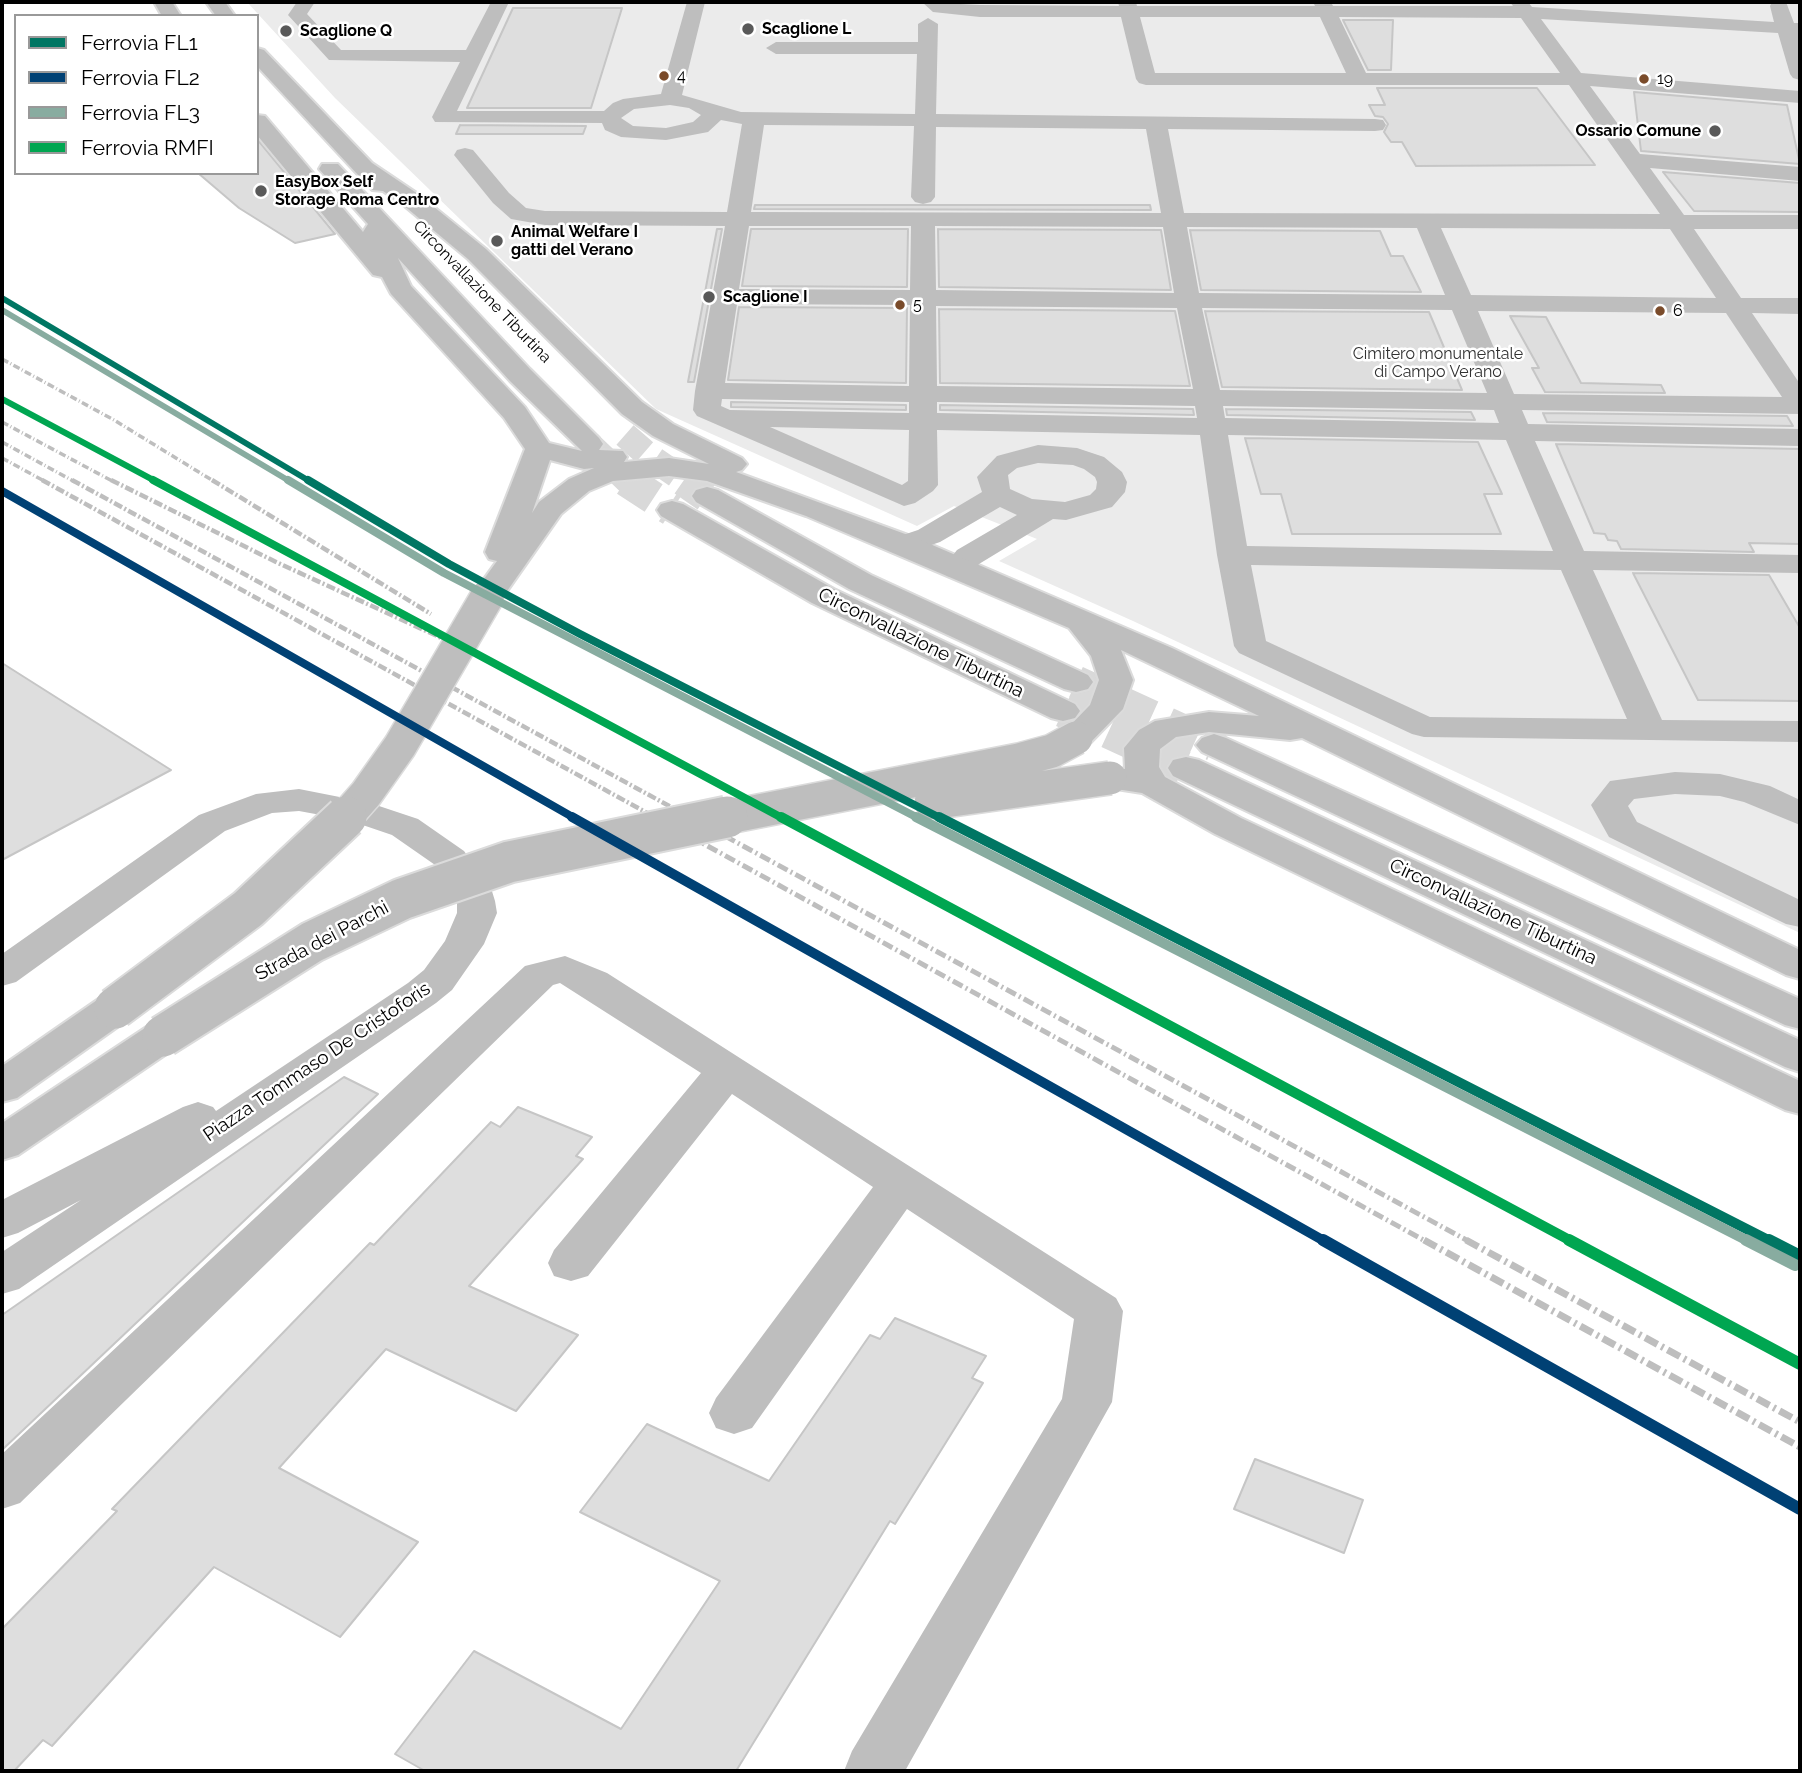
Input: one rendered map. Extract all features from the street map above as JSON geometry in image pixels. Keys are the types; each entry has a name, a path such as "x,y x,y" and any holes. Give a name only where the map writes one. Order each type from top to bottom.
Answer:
{"main road":[{"path":"304,2 298,15 336,56 473,56"},
{"path":"500,2 443,117 610,117"},
{"path":"670,99 695,2"},
{"path":"932,2 940,8 980,11 1128,6 1522,7 1793,29"},
{"path":"1778,2 1793,29 1800,74"},
{"path":"1128,6 1146,79 1574,79 1800,97"},
{"path":"1325,7 1359,79"},
{"path":"1522,7 1677,221 1800,405"},
{"path":"748,118 739,220 707,410 904,497 923,485 922,297 928,24"},
{"path":"776,48 927,48"},
{"name":"Circonvallazione Tiburtina","path":"259,56 514,325"},
{"path":"610,117 613,112 630,103 670,99 695,103 709,117"},
{"name":"Circonvallazione Tiburtina","path":"260,109 311,148 589,444"},
{"name":"Circonvallazione Tiburtina","path":"260,109 400,289 515,413 538,454"},
{"path":"610,117 613,125 620,129 653,135 690,131 709,117 1375,125"},
{"path":"1156,122 1211,412 1233,555 1251,646 1424,727 1800,732"},
{"path":"465,155 500,198 519,214 545,218 739,220 923,209 1175,220 1800,222"},
{"path":"1633,160 1800,174"},
{"path":"364,168 410,199 477,254 632,408 653,425 783,488 817,510"},
{"path":"364,205 400,289"},
{"path":"1426,220 1503,402 1649,730"},
{"path":"727,296 1800,306"},
{"path":"709,391 922,407 1211,412 1517,432 1800,437"},
{"path":"1211,412 1503,402 1800,405"},
{"path":"724,418 922,407"},
{"path":"487,597 496,560 538,454 584,460 614,457 641,447 651,436 653,425"},
{"path":"1038,454 1077,457 1094,463 1107,472 1112,482 1110,492 1101,501 1066,511 1045,511 1018,505 999,495 993,486 992,477 998,469 1014,460 1038,454"},
{"path":"2,1087 115,1008 248,909 342,821 366,794 400,746 487,597 550,508 579,485 622,470 669,467 692,469 728,478 905,545 1160,655 1800,966"},
{"path":"905,545 929,536 999,495"},
{"name":"Circonvallazione Tiburtina","path":"707,496 860,582 1076,682"},
{"name":"Circonvallazione Tiburtina","path":"672,510 823,596 1069,724"},
{"path":"958,569 968,556 1045,511"},
{"path":"1233,555 1800,564"},
{"path":"681,827 1019,760 1052,751 1069,724 1106,709 1115,680 1107,654 1083,624"},
{"path":"1184,766 1141,767 1142,748 1151,737 1175,726 1209,722 1238,723 1320,734"},
{"path":"681,827 854,814 1184,766"},
{"path":"1184,766 1228,826 1800,1099"},
{"name":"Circonvallazione Tiburtina","path":"1184,766 1800,1014"},
{"name":"Circonvallazione Tiburtina","path":"1184,766 1800,1057"},
{"path":"1800,814 1757,794 1720,785 1675,783 1623,789 1609,805 1622,829 1800,915"},
{"name":"Piazza Tommaso De Cristoforis","path":"2,973 212,823 269,802 292,800 324,804 357,811 405,827 451,859 472,888 476,901 477,913 464,944 438,980 2,1276"},
{"name":"Strada dei Parchi","path":"2,1144 284,958 402,899 509,862 681,827"},
{"path":"2,1488 539,975 565,969 593,983 1099,1311 1087,1402 873,1771"},
{"path":"2,1066 115,1008"},
{"path":"1739,1030 1800,1064"},
{"path":"2,1221 362,1032"},
{"path":"571,1264 728,1070"},
{"path":"734,1413 901,1183"}],"green space":[{"name":"Cimitero monumentale di Campo Verano","path":"247,2 1800,2 1800,933 999,561 1037,539 954,506 917,526 656,409 335,98"}],"building":[{"path":"513,8 622,8 591,108 467,108"},
{"path":"1343,20 1393,20 1391,70 1368,70"},
{"path":"1377,88 1537,88 1595,165 1416,166 1402,142 1391,142 1384,132 1388,124 1383,117 1375,116 1369,105 1385,105"},
{"name":"Ossario Comune","path":"1634,92 1787,105 1800,164 1641,151"},
{"path":"460,125 586,126 583,134 456,134"},
{"name":"EasyBox Self Storage Roma Centro","path":"259,141 335,234 295,243 239,208 200,175 259,175"},
{"path":"1663,172 1800,183 1800,212 1694,211"},
{"path":"755,205 1150,205 1151,210 754,209"},
{"name":"Scaglione I","path":"717,229 722,229 694,382 688,382"},
{"path":"751,229 908,229 907,287 742,286"},
{"path":"938,229 1161,230 1171,290 939,287"},
{"path":"1190,230 1380,231 1391,256 1403,256 1421,292 1201,290"},
{"path":"739,307 907,308 906,383 728,380"},
{"path":"939,309 1175,311 1190,386 940,383"},
{"path":"1205,311 1429,312 1462,390 1222,387"},
{"path":"1510,316 1546,317 1581,383 1661,385 1665,393 1545,392 1532,368 1539,368"},
{"path":"731,402 906,405 906,410 731,407"},
{"path":"940,405 1193,409 1194,415 940,410"},
{"path":"1226,409 1471,412 1475,420 1227,415"},
{"path":"1543,413 1787,416 1793,426 1547,422"},
{"path":"1245,438 1478,442 1502,494 1484,494 1501,534 1292,534 1281,494 1261,494"},
{"path":"1556,444 1800,449 1800,544 1749,543 1754,552 1621,549 1617,541 1608,540 1605,534 1594,533"},
{"path":"1633,573 1769,575 1800,628 1800,701 1698,700"},
{"path":"2,663 171,770 2,860"},
{"path":"344,1077 378,1094 2,1450 2,1315"},
{"path":"518,1107 592,1137 576,1156 583,1159 469,1286 578,1335 516,1411 386,1349 279,1468 418,1542 340,1637 214,1567 52,1746 43,1740 14,1771 2,1771 2,1629 117,1511 112,1509 370,1243 374,1245 491,1122 500,1127"},
{"path":"895,1318 986,1356 972,1378 983,1383 895,1524 890,1521 736,1771 425,1771 395,1754 474,1651 621,1729 720,1581 580,1512 647,1424 769,1481 870,1335 880,1339"},
{"path":"1255,1459 1363,1500 1344,1553 1234,1509"}],"tunnel":[{"path":"625,435 649,456 687,482"},
{"path":"589,444 629,482"},
{"path":"684,480 707,496"},
{"path":"629,482 672,510"},
{"path":"1076,682 1214,745"},
{"path":"1063,711 1186,768"}],"railway":[{"path":"2,359 114,420 215,482"},
{"path":"2,422 114,482"},
{"path":"2,442 75,482"},
{"path":"2,458 46,482"},
{"path":"42,480 658,819"},
{"path":"72,480 693,819"},
{"path":"111,480 276,562 461,647"},
{"path":"212,480 431,614"},
{"path":"655,817 1427,1242"},
{"path":"690,817 1470,1242"},
{"path":"1424,1240 1800,1447"},
{"path":"1466,1240 1800,1422"}],"rail line":[{"name":"FL1","path":"2,298 449,564 580,634 1800,1256"},
{"name":"FL3","path":"2,310 444,573 575,643 1795,1265"},
{"name":"RMFI","path":"2,399 1800,1364"},
{"name":"FL2","path":"2,491 303,665 1800,1509"}],"place":[{"name":"Scaglione L","path":"748,29"},
{"name":"Scaglione Q","path":"286,31"},
{"name":"4","path":"664,76"},
{"name":"19","path":"1644,79"},
{"name":"Ossario Comune","path":"1715,131"},
{"name":"EasyBox Self Storage Roma Centro","path":"261,191"},
{"name":"Animal Welfare I gatti del Verano","path":"497,241"},
{"name":"Scaglione I","path":"709,297"},
{"name":"5","path":"900,305"},
{"name":"6","path":"1660,311"}]}
